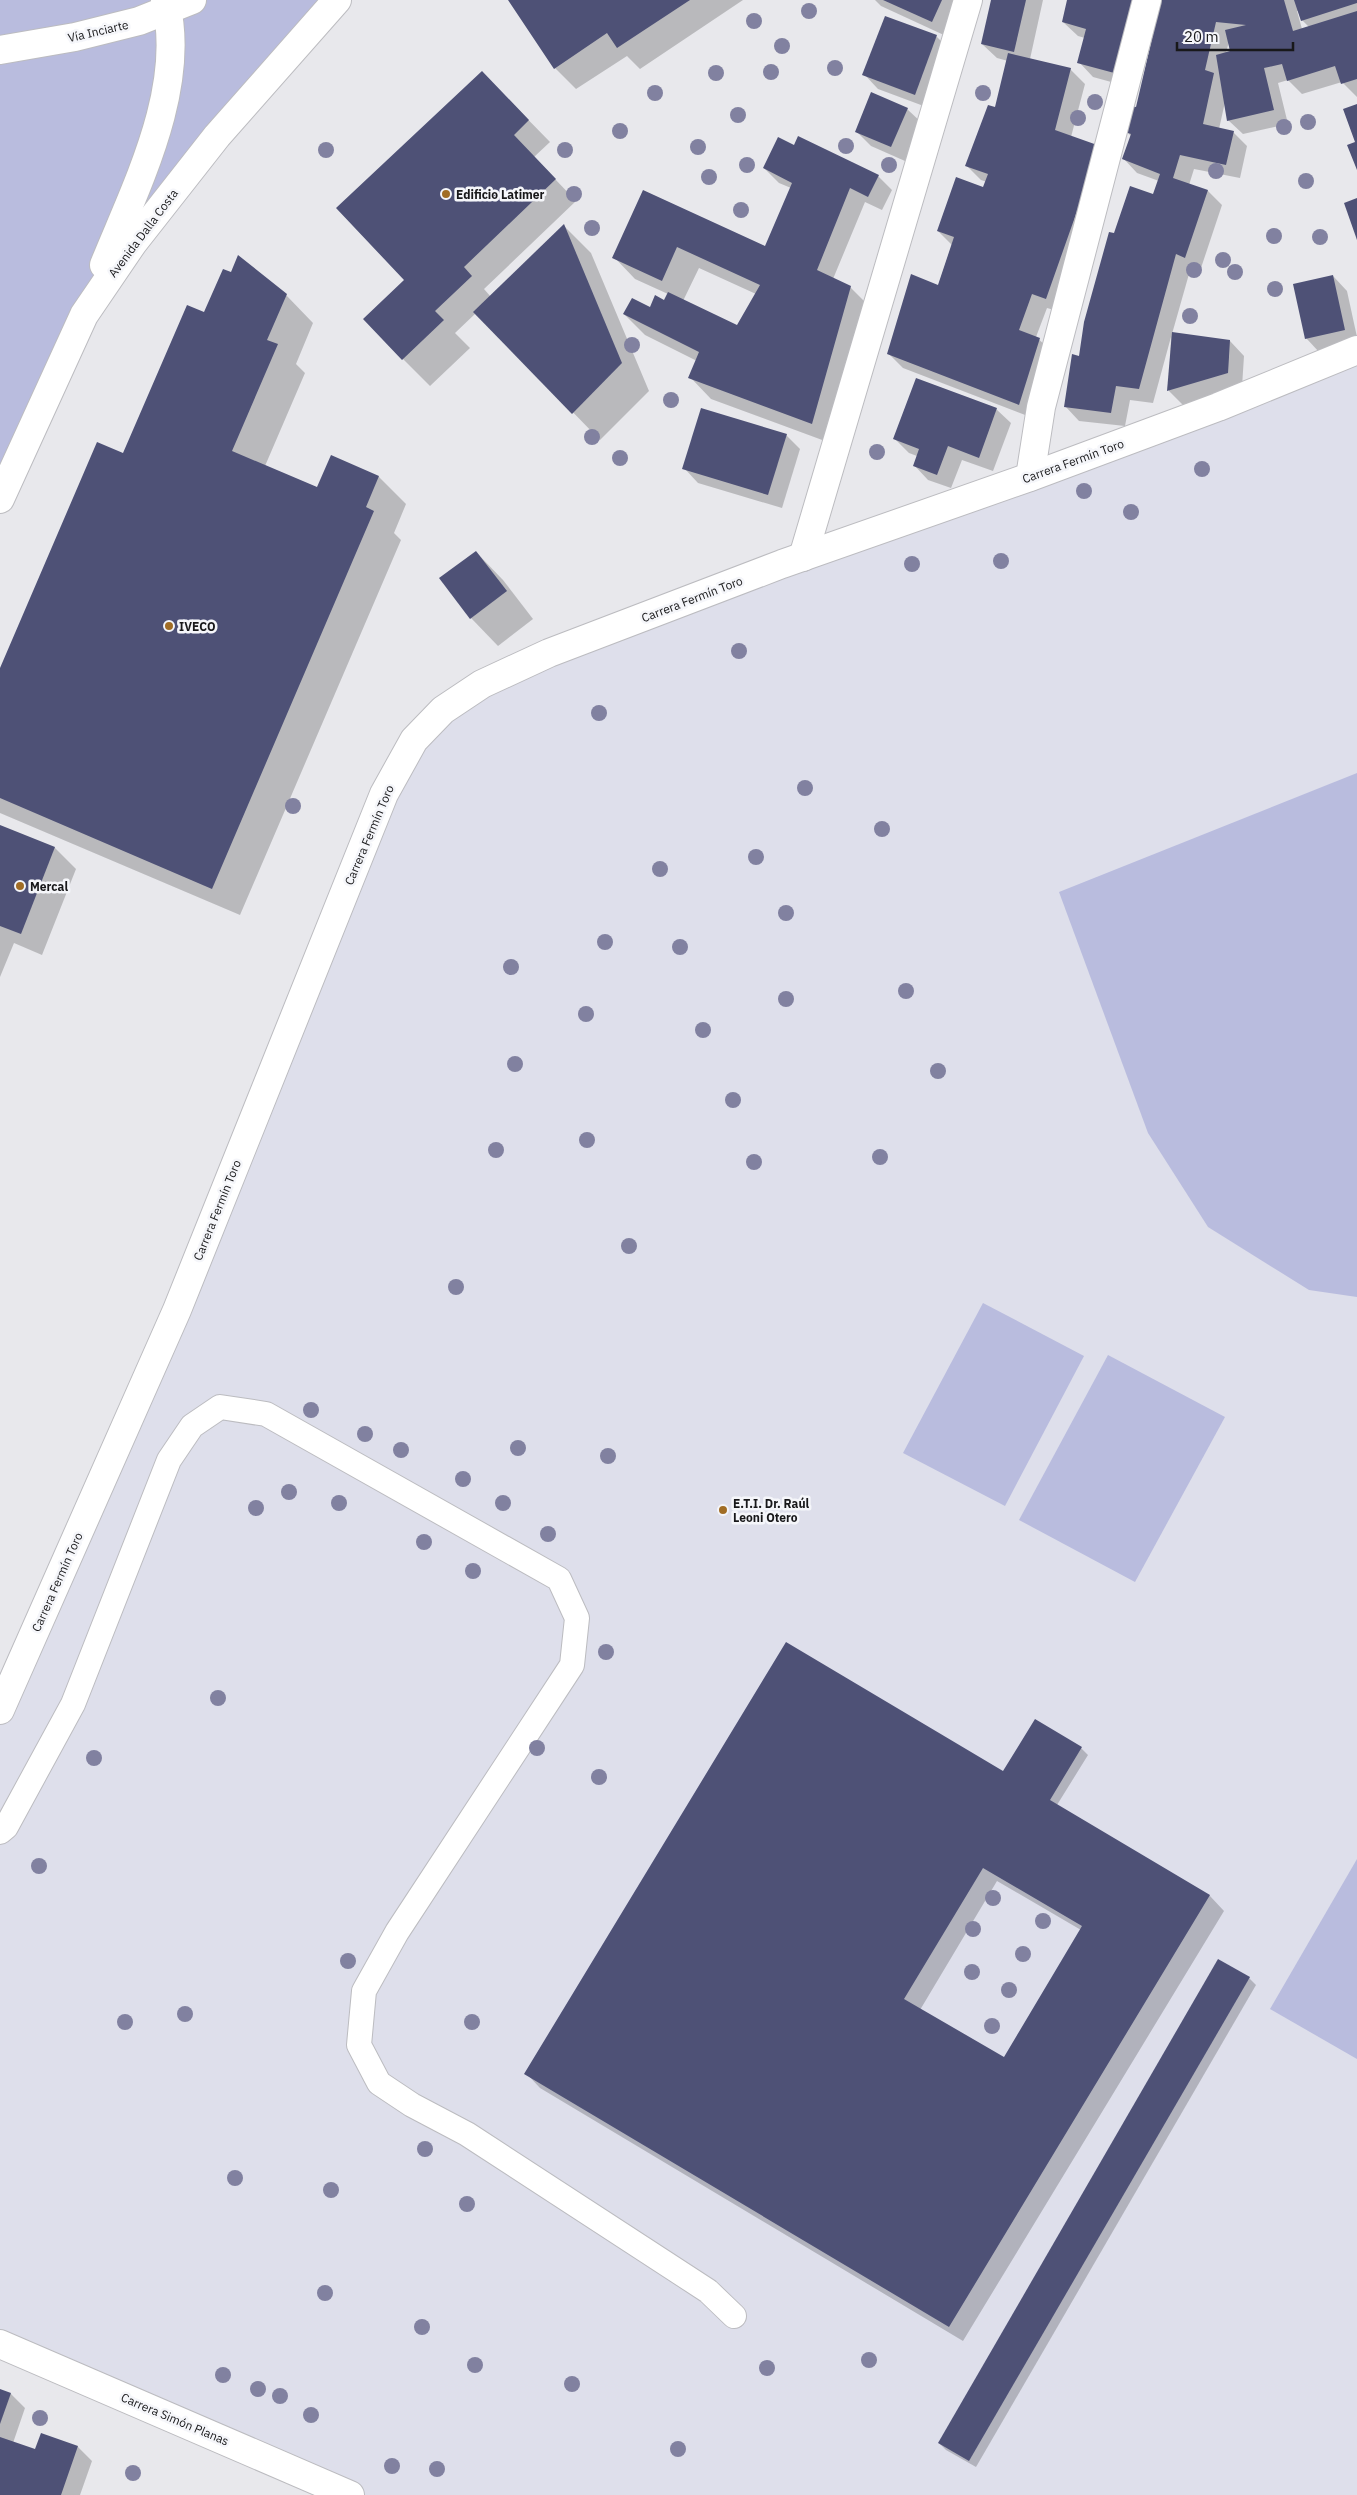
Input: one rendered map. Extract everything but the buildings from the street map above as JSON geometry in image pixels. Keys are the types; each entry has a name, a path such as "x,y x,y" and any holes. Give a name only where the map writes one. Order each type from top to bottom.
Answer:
{"street":[{"name":"Vía Inciarte","path":"0,50 75,37 139,20 166,5 192,0"},
{"name":"Avenida Dalla Costa","path":"0,499 84,315 133,243 217,136 336,0"},
{"path":"803,557 968,0"},
{"path":"1030,477 1041,407 1147,0"},
{"path":"84,315 136,186 165,101 172,58 166,5"},
{"name":"Carrera Fermín Toro","path":"0,1710 177,1310 384,794 414,740 443,710 482,684 548,653 803,557 1030,477 1218,407 1357,350"},
{"name":"Carrera Simón Planas","path":"0,2344 350,2495"}],"lane":[{"path":"0,1832 6,1827 73,1704 169,1460 192,1426 220,1407 266,1414 559,1579 577,1618 572,1665 397,1932 364,1991 360,2044 379,2083 412,2105 467,2134 700,2286 734,2316"}],"shaded area":[{"path":"0,0 337,0 133,243 0,499"},
{"name":"E.T.I. Dr. Raúl Leoni Otero","path":"1357,350 1357,2495 350,2495 0,2344 0,1710 384,794 482,684"},
{"path":"1357,773 1357,1297 1309,1290 1208,1227 1148,1133 1059,892"},
{"path":"983,1303 1084,1356 1005,1506 903,1453"},
{"path":"1108,1355 1225,1417 1135,1582 1019,1520"},
{"path":"1357,1859 1357,2059 1270,2009"}],"place":[{"name":"Edificio Latimer","path":"446,194"},
{"name":"IVECO","path":"169,626"},
{"name":"Mercal","path":"20,886"},
{"name":"E.T.I. Dr. Raúl Leoni Otero","path":"723,1510"}]}
